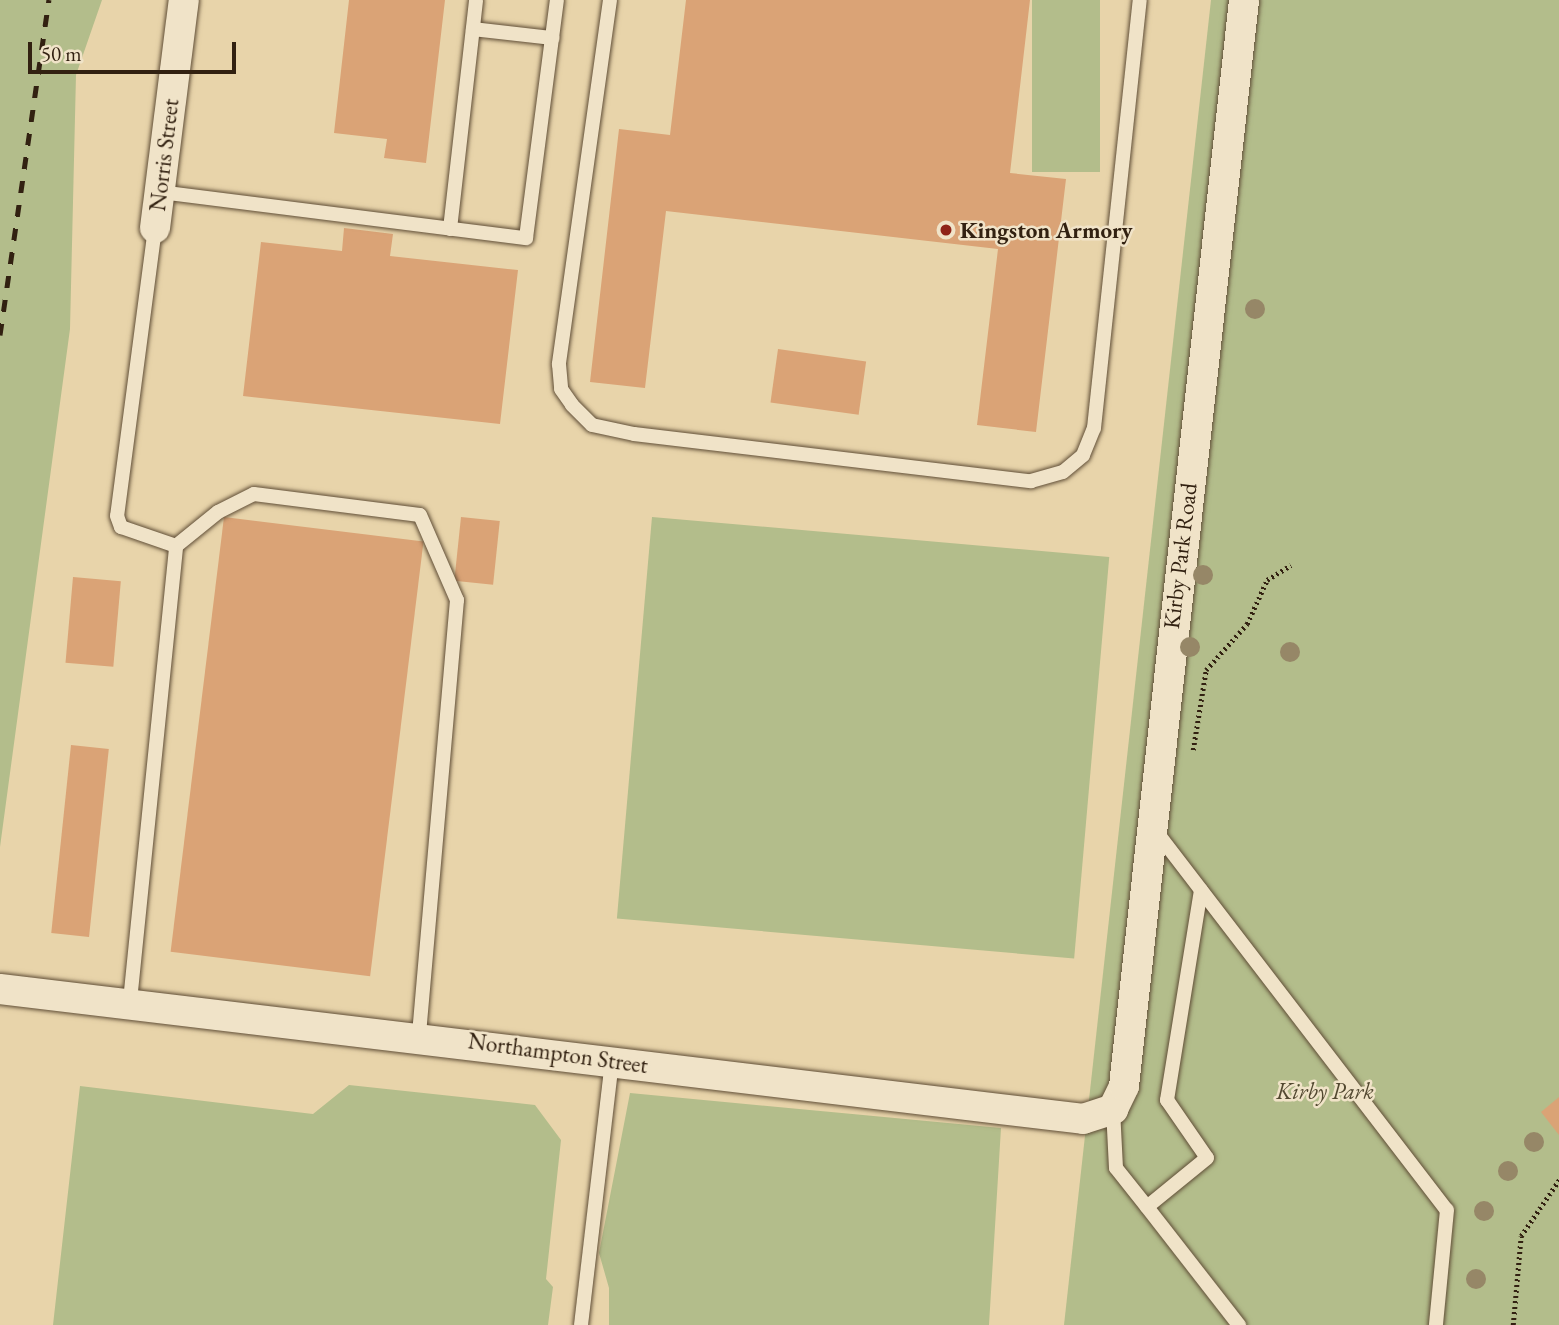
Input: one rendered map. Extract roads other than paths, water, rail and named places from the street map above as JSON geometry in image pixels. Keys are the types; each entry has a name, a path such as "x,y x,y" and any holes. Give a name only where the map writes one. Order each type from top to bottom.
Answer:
{"street":[{"name":"Norris Street","path":"155,228 184,0"},
{"name":"Kirby Park Road","path":"1113,1109 1125,1086 1150,823 1244,0"},
{"name":"Northampton Street","path":"0,989 130,1001 419,1035 1083,1119 1113,1109"}],"lane":[{"path":"450,229 476,0"},
{"path":"160,192 526,238 557,0"},
{"path":"610,0 559,364 561,388 572,405 592,425 634,434 1031,481 1063,472 1083,454 1094,428 1140,0"},
{"path":"473,29 552,38"},
{"path":"155,228 117,516 121,527 176,546"},
{"path":"176,546 254,494 420,515 428,527 457,600 419,1035"},
{"path":"130,1001 176,546"},
{"path":"1150,823 1447,1210 1436,1325"},
{"path":"1147,1208 1207,1158 1167,1100 1201,890"},
{"path":"581,1325 612,1061"},
{"path":"1113,1109 1116,1168 1239,1325"}],"railway":[{"path":"0,335 49,0"}],"place":[{"name":"Kingston Armory","path":"946,230"}],"park label":[{"name":"Kirby Park","path":"1325,1091"}]}
